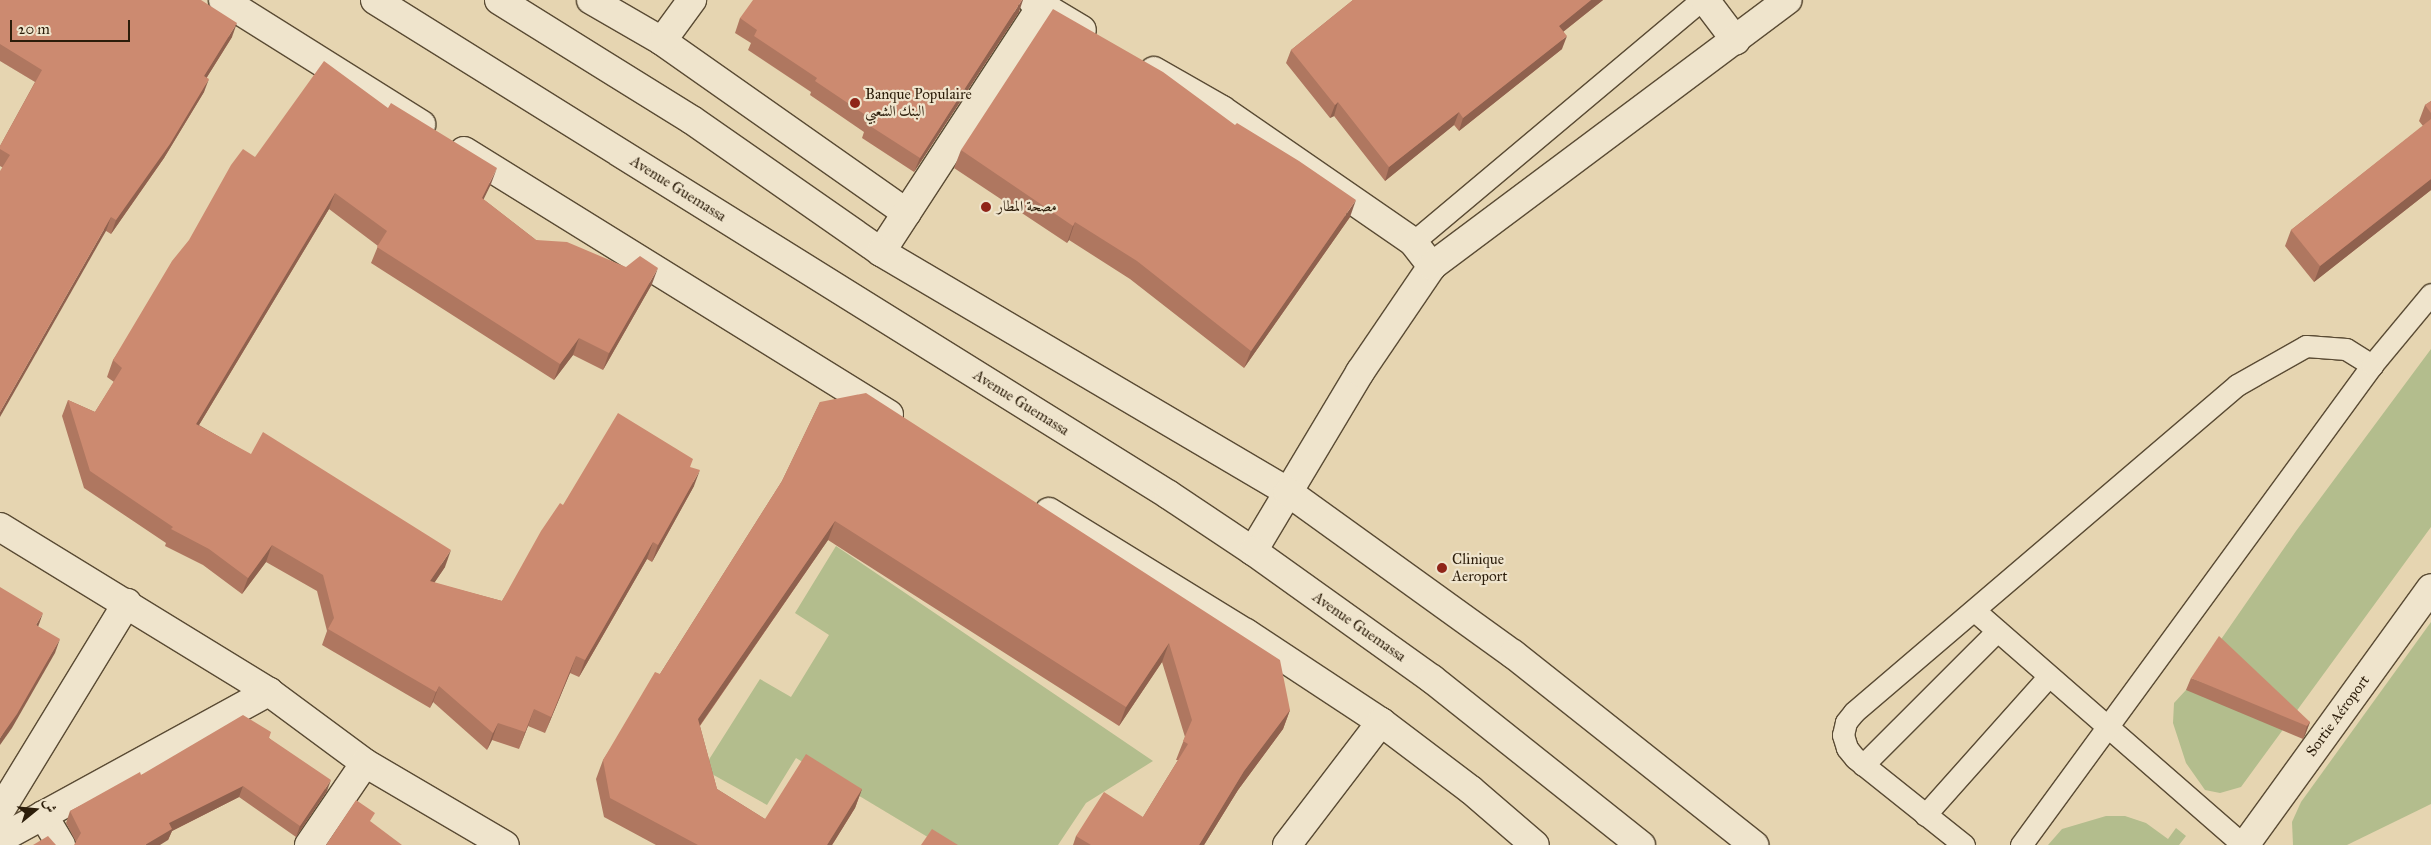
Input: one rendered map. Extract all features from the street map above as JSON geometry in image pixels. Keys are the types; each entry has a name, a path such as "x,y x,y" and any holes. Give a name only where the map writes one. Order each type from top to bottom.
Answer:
{"street":[{"path":"224,0 907,425"},
{"name":"Avenue Guemassa","path":"375,0 1169,495 1253,551 1432,679 1641,845"},
{"path":"500,0 692,120 880,252 1288,492 1513,654 1754,845"},
{"path":"591,0 662,40 907,212"},
{"path":"662,40 692,0"},
{"path":"1705,0 1736,41"},
{"path":"1253,551 1360,372 1432,266 1736,41 1787,0"},
{"path":"880,252 1039,2 1102,42"},
{"path":"1128,56 1222,110 1413,242 1432,266"},
{"path":"1025,497 1246,633 1382,722 1471,790 1535,845"},
{"path":"0,527 127,603 269,692 365,763 505,845"},
{"name":"Sortie Aéroport","path":"2244,845 2431,588"},
{"path":"0,811 127,603"},
{"path":"0,839 269,692"},
{"path":"1287,845 1382,722"},
{"path":"309,845 365,763"},
{"path":"43,815 61,845"}],"lane":[{"path":"1413,242 1700,0"},
{"path":"2021,845 2372,365 2431,294"},
{"path":"1964,845 1863,765 1846,748 1843,735 1850,717 2237,385 2306,346 2346,349 2372,365"},
{"path":"1975,611 2048,677 2244,845"},
{"path":"1863,765 1997,631"},
{"path":"1925,815 2048,677"}],"green space":[{"path":"2431,349 2431,527 2241,787 2220,793 2205,790 2186,763 2173,723 2174,703 2186,690 2296,531"},
{"path":"836,546 1153,761 1086,803 1058,845 941,845 796,758 767,805 703,769 760,679 791,697 829,635 795,613"},
{"path":"2431,622 2431,804 2347,845 2293,845 2292,822 2301,802"},
{"path":"2106,816 2125,816 2146,823 2168,839 2176,828 2186,836 2179,845 2048,845 2062,829"}],"building":[{"path":"0,0 201,0 237,23 204,76 209,79 170,144 116,220 111,217 0,412 0,171 10,155 0,149 0,146 42,70 0,44"},
{"path":"753,0 1022,0 920,158 867,124 870,118 815,81 817,78 754,36 757,30 740,18"},
{"path":"1353,0 1591,0 1559,26 1567,36 1463,118 1459,112 1389,167 1338,102 1335,105 1291,50"},
{"path":"1053,9 1163,72 1235,125 1237,123 1299,161 1356,200 1251,351 1137,261 1075,222 1073,226 961,150"},
{"path":"324,61 388,108 391,103 497,168 482,198 536,240 567,242 626,267 640,256 658,268 609,353 579,338 560,364 377,247 387,231 335,193 196,424 251,454 263,432 451,550 430,581 502,601 541,531 560,503 563,505 618,413 693,459 690,467 700,470 658,545 653,542 585,660 576,656 551,717 534,709 525,732 498,723 493,733 439,686 436,692 328,629 334,618 323,575 272,545 248,578 209,549 171,529 173,527 90,471 68,400 95,412 122,368 113,360 172,261 189,240 231,165 243,149 255,157"},
{"path":"2431,101 2431,113 2425,105"},
{"path":"2431,119 2431,179 2320,266 2291,230"},
{"path":"866,393 1280,660 1290,710 1244,771 1199,845 1091,845 1076,836 1104,792 1143,817 1188,744 1183,741 1192,720 1169,643 1126,707 835,521 698,719 717,789 765,819 806,754 862,789 827,845 698,845 610,798 603,760 655,672 660,674 782,481 820,402"},
{"path":"0,587 43,613 36,625 60,639 17,714 0,738"},
{"path":"2219,636 2310,722 2307,726 2191,678"},
{"path":"243,715 271,732 269,738 331,780 300,826 243,786 169,823 172,829 145,845 74,845 81,833 70,811 140,772 141,775"},
{"path":"356,800 375,813 370,821 402,845 326,845"},
{"path":"932,829 958,845 921,845"},
{"path":"48,836 56,845 33,845"}],"place":[{"name":"Banque Populaire البنك الشعبي","path":"855,103"},
{"name":"مصحة المطار","path":"986,207"},
{"name":"Clinique Aeroport","path":"1442,568"}]}
